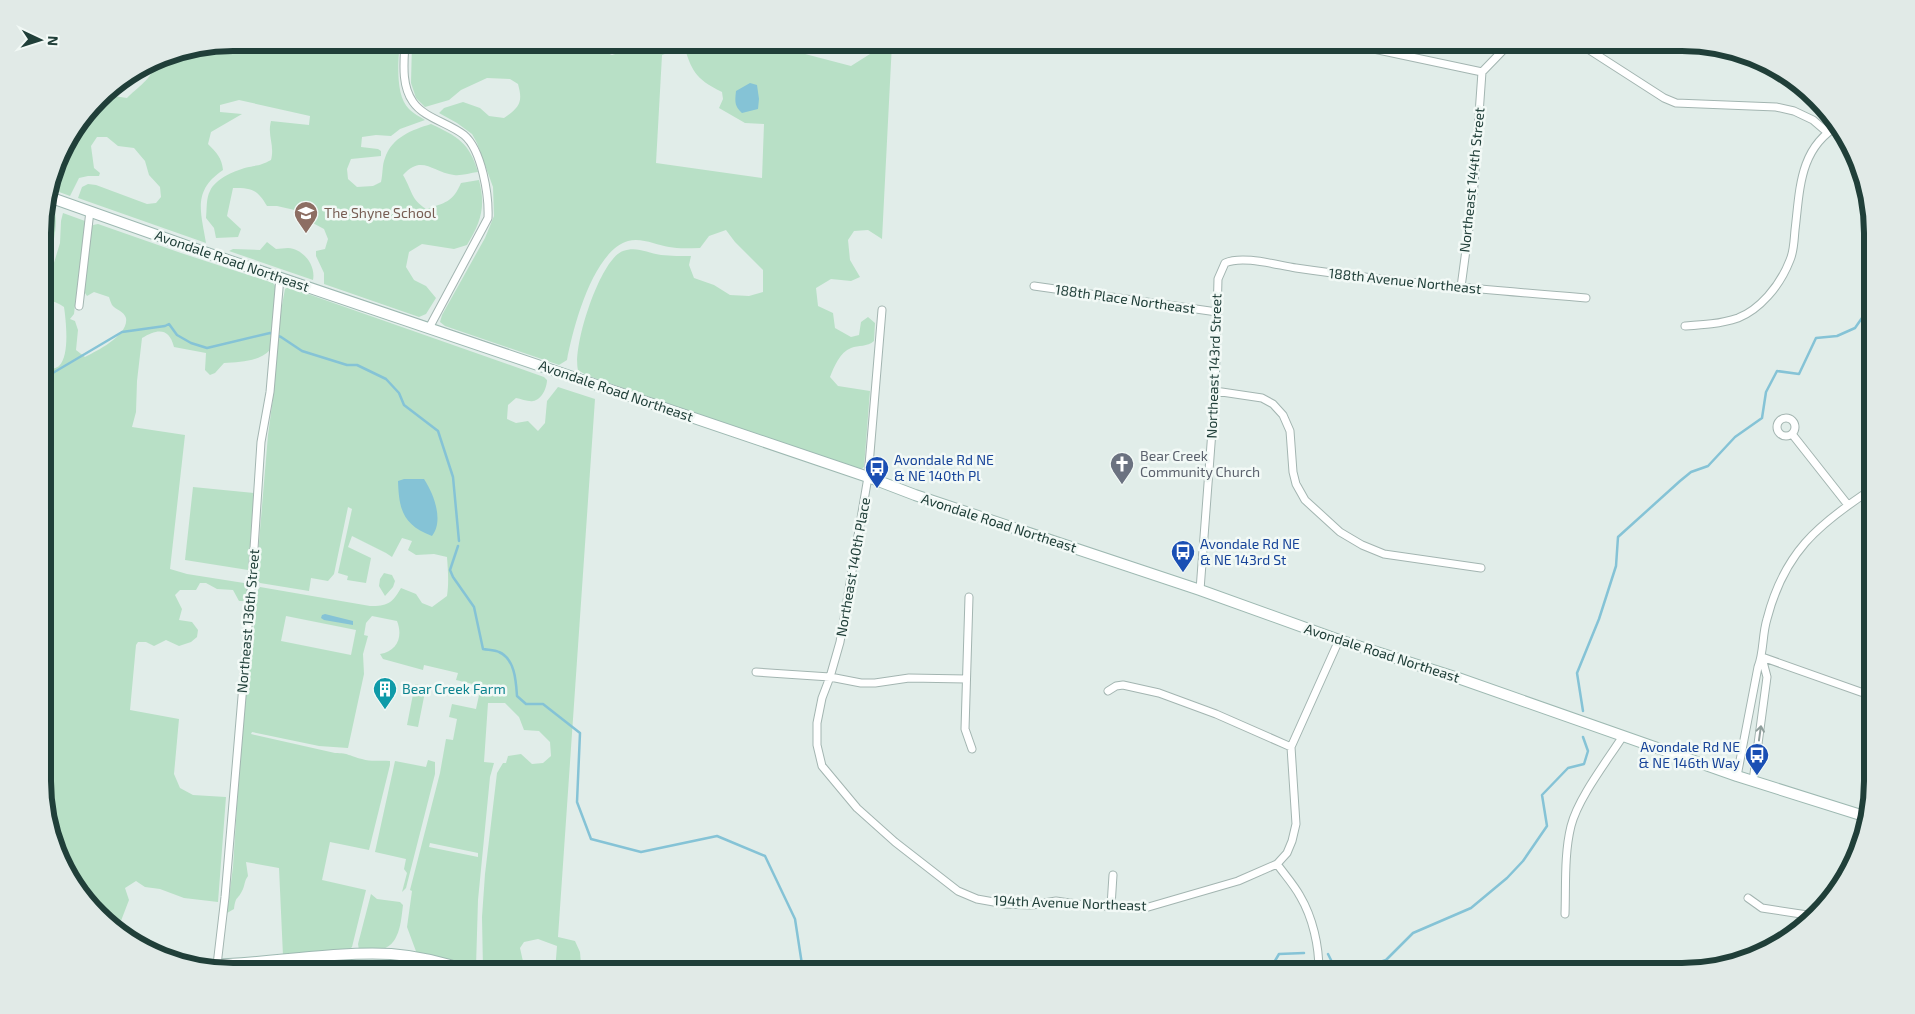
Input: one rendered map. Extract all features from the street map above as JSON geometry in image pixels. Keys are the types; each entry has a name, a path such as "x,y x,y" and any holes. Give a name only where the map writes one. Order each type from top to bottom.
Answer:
{"main road":[{"name":"Avondale Road Northeast","path":"55,199 143,231 868,477 915,495 1200,590 1339,640 1465,681 1737,776 1860,815"},
{"path":"239,963 390,954 436,963"}],"street":[{"path":"404,51 403,74 413,103 465,136 474,150 480,166 489,204 488,218 429,328"},
{"path":"1383,51 1482,72 1502,51"},
{"path":"1591,51 1664,98 1676,103 1776,107 1794,110 1813,120 1827,132"},
{"name":"Northeast 144th Street","path":"1461,288 1473,198 1482,72"},
{"path":"1684,326 1714,324 1737,318 1756,309 1773,291 1790,260 1794,246 1801,178 1806,161 1813,148 1831,129"},
{"path":"79,306 90,211"},
{"name":"188th Avenue Northeast","path":"1225,264 1231,261 1253,261 1358,277 1461,288 1586,298"},
{"name":"Northeast 143rd Street","path":"1200,590 1215,391 1218,279 1225,264"},
{"name":"Northeast 136th Street","path":"213,961 226,887 251,589 261,442 270,392 280,277"},
{"name":"188th Place Northeast","path":"1034,286 1217,312"},
{"name":"Northeast 140th Place","path":"857,808 822,766 817,745 817,723 822,698 840,642 868,477 882,310"},
{"path":"1215,391 1262,398 1273,404 1283,415 1290,431 1293,472 1296,484 1305,500 1340,532 1362,545 1384,554 1481,568"},
{"path":"1792,434 1848,505"},
{"path":"1753,781 1767,677 1762,657 1762,640 1777,585 1796,553 1817,529 1864,494"},
{"path":"969,597 966,729 972,749"},
{"path":"1319,963 1314,928 1301,896 1277,864 1289,847 1296,824 1291,747 1339,640"},
{"path":"1762,657 1864,693"},
{"path":"1737,776 1758,667 1762,657"},
{"path":"756,672 830,677 868,683 909,678 966,679"},
{"path":"1108,691 1116,686 1123,685 1159,693 1216,714 1291,747"},
{"path":"1564,914 1566,868 1571,826 1582,800 1622,736"},
{"name":"194th Avenue Northeast","path":"857,808 936,875 958,891 977,899 1004,904 1032,905 1056,901 1146,908 1238,881 1277,864"},
{"path":"1111,906 1113,875"},
{"path":"1748,898 1762,908 1805,915"}],"green space":[{"path":"234,51 400,51 398,77 401,96 409,109 425,120 400,129 391,136 376,135 362,137 361,147 378,149 381,151 381,156 351,159 347,169 348,179 357,187 373,186 381,182 384,161 392,145 404,135 431,124 455,137 466,147 475,162 478,172 454,175 427,166 416,166 403,175 414,198 426,209 448,201 455,194 461,183 479,180 482,198 479,221 467,245 454,249 422,244 409,252 406,267 414,280 426,286 436,298 426,314 419,317 324,284 324,273 316,256 316,251 325,249 328,239 324,229 309,221 299,211 277,206 267,206 257,193 249,189 233,188 227,216 241,229 238,237 216,238 214,228 206,218 208,197 213,186 233,172 271,160 271,121 309,125 310,116 239,100 220,105 220,112 242,114 211,132 208,144 220,159 223,170 213,178 203,194 201,212 206,243 78,198 82,187 88,184 96,185 147,204 156,203 161,197 160,187 149,175 145,161 134,148 118,146 107,137 97,137 91,146 94,168 100,173 99,176 79,178 70,196 56,191 70,153 96,113 113,96 127,98 145,82 152,72 164,65 186,57 210,53"},
{"path":"412,51 602,51 612,55 625,51 673,51 662,55 656,163 762,178 764,124 745,123 719,108 723,99 722,92 705,82 695,73 686,51 794,51 851,66 873,51 892,51 882,239 868,230 854,231 848,240 850,260 860,277 851,281 831,279 816,288 818,306 833,313 835,328 851,337 859,335 861,322 868,317 875,323 874,341 847,350 838,360 830,377 838,386 870,391 864,467 860,470 586,375 578,370 579,343 597,286 614,257 623,251 637,250 661,255 691,256 689,265 694,278 714,285 730,295 749,296 763,292 763,270 735,242 726,230 709,236 700,248 673,248 633,240 616,248 605,259 595,275 574,329 567,360 559,365 445,326 440,322 442,315 485,238 494,216 493,187 477,143 472,134 439,113 444,108 463,102 480,108 489,116 504,118 517,107 520,95 518,84 510,79 487,78 461,90 449,100 425,107 416,98 411,83"},
{"path":"53,208 56,215 51,251"},
{"path":"63,213 85,221 74,314 70,319 75,321 78,330 76,350 85,357 111,342 123,330 126,324 124,314 112,305 109,297 94,292 87,296 83,290 91,228 93,225 98,224 273,283 276,287 270,350 260,357 242,362 224,363 215,373 210,375 205,370 206,353 174,347 169,336 162,332 153,333 142,338 137,381 136,412 132,427 185,435 170,569 187,574 244,583 247,586 246,601 239,601 233,590 217,589 206,583 200,583 196,590 180,590 175,595 182,609 179,620 192,622 198,630 197,637 191,642 179,646 166,640 154,646 146,642 138,642 136,645 130,710 179,719 174,774 180,788 193,795 226,797 218,902 184,898 160,889 145,887 136,881 125,888 129,900 120,923 96,901 76,872 57,828 53,804 51,780 51,370 59,366 65,355 66,321 64,307 51,302 51,273 60,243"},
{"path":"267,242 276,249 294,249 304,255 313,269 313,280 229,251 233,249 260,250"},
{"path":"288,287 544,377 547,380 546,386 539,398 527,401 516,398 508,405 507,419 516,423 528,421 538,431 545,423 547,401 558,387 595,399 558,937 575,941 580,952 581,963 556,963 557,946 538,939 524,942 520,948 523,963 483,963 482,917 485,874 497,773 503,763 506,763 508,756 521,754 532,764 543,763 551,756 550,742 539,731 524,730 519,717 505,703 488,703 484,762 494,763 490,777 478,900 476,963 451,963 417,954 407,927 412,891 410,890 440,773 446,739 453,740 457,719 449,717 452,704 476,709 481,686 456,680 458,673 424,665 423,670 383,659 380,654 391,650 397,642 399,627 397,621 372,616 366,623 364,635 368,636 363,654 364,674 348,748 319,746 252,732 251,734 346,754 365,760 390,761 369,850 330,842 322,880 366,890 352,947 349,950 283,956 279,868 246,862 248,876 236,900 234,909 227,913 233,867 242,729 258,590 260,587 370,606 389,603 395,598 401,588 416,594 422,603 432,607 447,596 448,591 447,557 434,554 416,555 408,550 412,541 402,538 392,557 352,536 348,547 371,558 366,583 347,580 348,576 338,573 352,509 348,507 334,574 328,581 311,578 309,591 260,583 256,578 280,316 285,289","holes":["286,616 356,630 351,655 281,641","430,843 478,853 478,857 429,847"]},
{"path":"193,487 254,493 248,570 185,560"},
{"path":"384,573 392,575 395,581 393,587 385,596 379,586 380,579"},
{"path":"415,684 426,687 418,727 407,725"},
{"path":"428,760 435,762 435,774 406,888 402,892 407,873 404,869 406,859 375,852 395,761 426,767"},
{"path":"371,894 377,899 400,902 403,905 400,925 395,939 386,948 359,950 358,944"},
{"path":"382,962 389,963 338,963"}],"water":[{"path":"750,83 757,85 758,109 742,113 736,103 736,91"},
{"path":"404,479 424,479 431,492 437,515 436,530 432,536 415,527 404,515 398,481"},
{"path":"325,614 353,621 353,625 324,620 321,618"}],"waterway":[{"path":"1583,711 1577,673 1599,619 1616,566 1618,537 1680,481 1691,472 1708,466 1735,437 1762,418 1766,392 1777,371 1799,374 1816,338 1837,336 1855,328 1864,315"},
{"path":"51,374 122,332 169,324 177,335 191,343 207,348 270,333 281,337 302,351 347,365 357,365 386,379 399,393 404,405 438,431 453,477 459,541"},
{"path":"458,546 450,570 474,607 483,649 499,652 508,660 514,671 517,696 526,704 543,704 580,733 577,802 591,839 641,852 717,836 765,856 795,919 802,963"},
{"path":"1377,963 1386,960 1413,933 1471,908 1507,878 1523,861 1547,826 1542,795 1568,768 1584,764 1588,751 1583,737"},
{"path":"1274,963 1279,954 1304,953"},
{"path":"1328,954 1332,963"}],"place":[{"name":"The Shyne School","path":"306,234"},
{"name":"Bear Creek Community Church","path":"1122,485"},
{"name":"Avondale Rd NE & NE 140th Pl","path":"877,489"},
{"name":"Avondale Rd NE & NE 143rd St","path":"1183,573"},
{"name":"Bear Creek Farm","path":"385,710"},
{"name":"Avondale Rd NE & NE 146th Way","path":"1757,776"}]}
